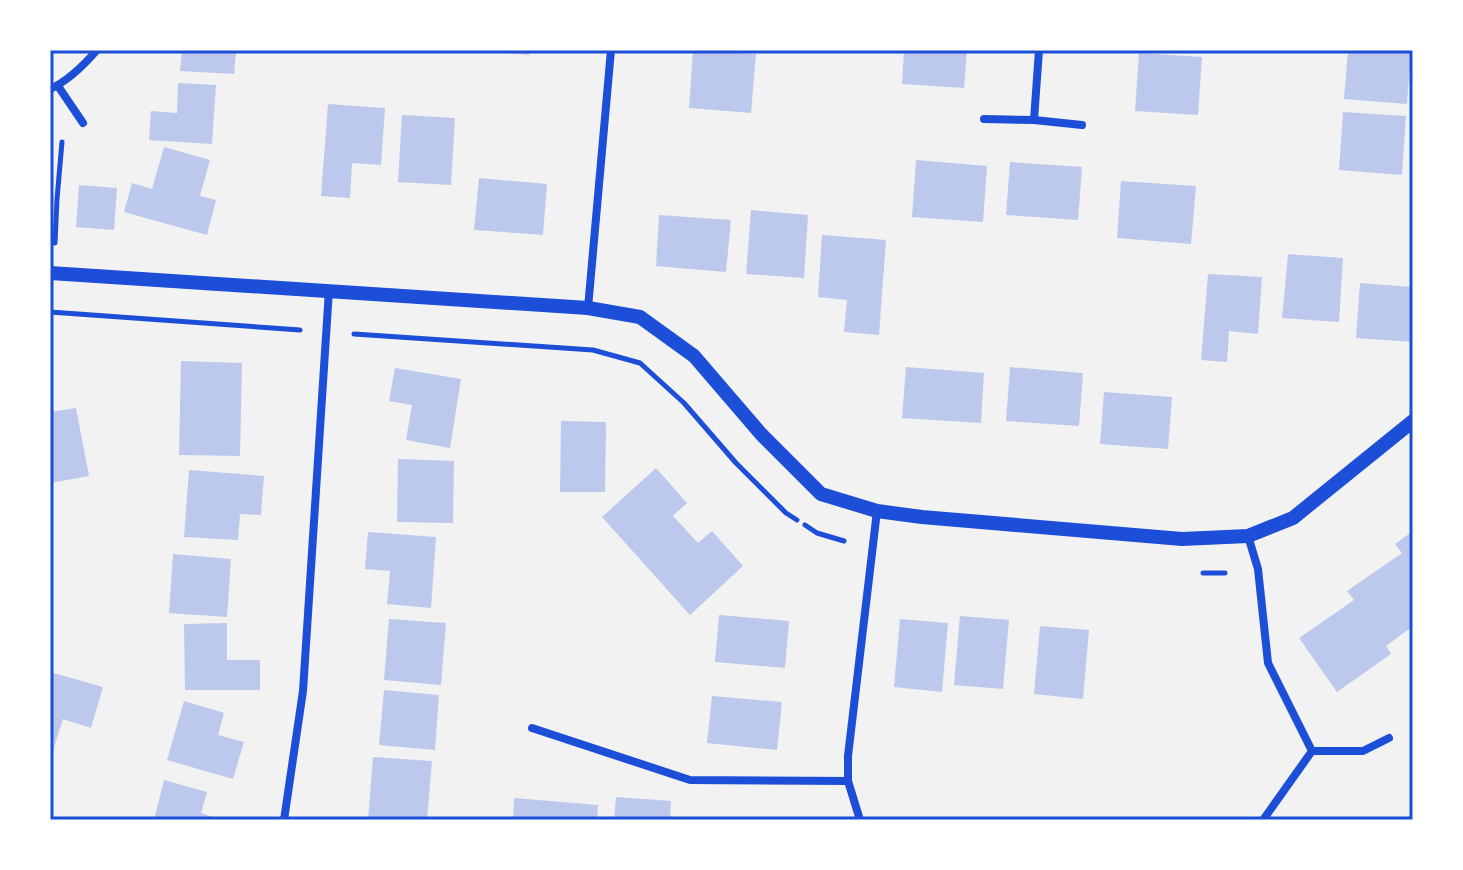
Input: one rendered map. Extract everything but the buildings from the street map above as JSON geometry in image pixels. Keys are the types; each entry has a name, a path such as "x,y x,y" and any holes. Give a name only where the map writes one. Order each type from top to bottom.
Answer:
{"street":[{"path":"83,123 66,97 54,88 97,50"},
{"path":"588,308 611,50"},
{"path":"1034,120 1039,50"},
{"path":"984,119 1082,125"},
{"path":"52,273 588,308 640,317 694,356 761,434 821,494 877,511 922,517 1182,539 1248,536 1293,518 1413,421"},
{"path":"284,820 303,691 329,290"},
{"path":"860,820 848,781 848,756 877,511"},
{"path":"1248,536 1258,569 1268,663 1312,751"},
{"path":"532,728 690,780 848,781"},
{"path":"1312,751 1363,751 1389,738"},
{"path":"1263,820 1312,751"}],"path":[{"path":"52,312 53,198 66,97"}]}
